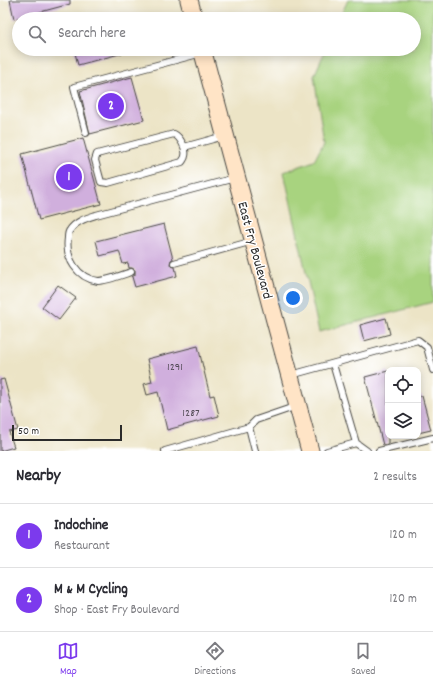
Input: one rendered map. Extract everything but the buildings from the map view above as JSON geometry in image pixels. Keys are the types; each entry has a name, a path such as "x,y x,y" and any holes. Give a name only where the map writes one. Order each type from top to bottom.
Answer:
{"main road":[{"path":"190,0 193,12"},
{"name":"East Fry Boulevard","path":"204,56 310,451"}],"lane":[{"path":"86,133 74,88 186,56"},
{"path":"174,134 178,136 184,147 185,156 182,162 108,183 101,182 95,160 97,154 174,134"},
{"path":"184,147 225,136"},
{"path":"131,272 100,281 87,279 78,272 70,260 66,246 69,231 78,222 96,215 237,178"},
{"path":"174,263 254,240"},
{"path":"290,376 418,340 427,347 433,370"},
{"path":"332,364 356,444 367,451"},
{"path":"165,451 249,427 256,420 298,406"},
{"path":"249,427 255,451"},
{"path":"379,451 433,438"},
{"path":"327,451 356,444"}],"green space":[{"path":"348,0 433,0 433,302 319,332 284,172 314,161 324,142 314,76 323,56 421,56 421,12 342,12"}],"place":[{"name":"M & M Cycling","path":"111,106"},
{"name":"Indochine","path":"69,177"}]}
